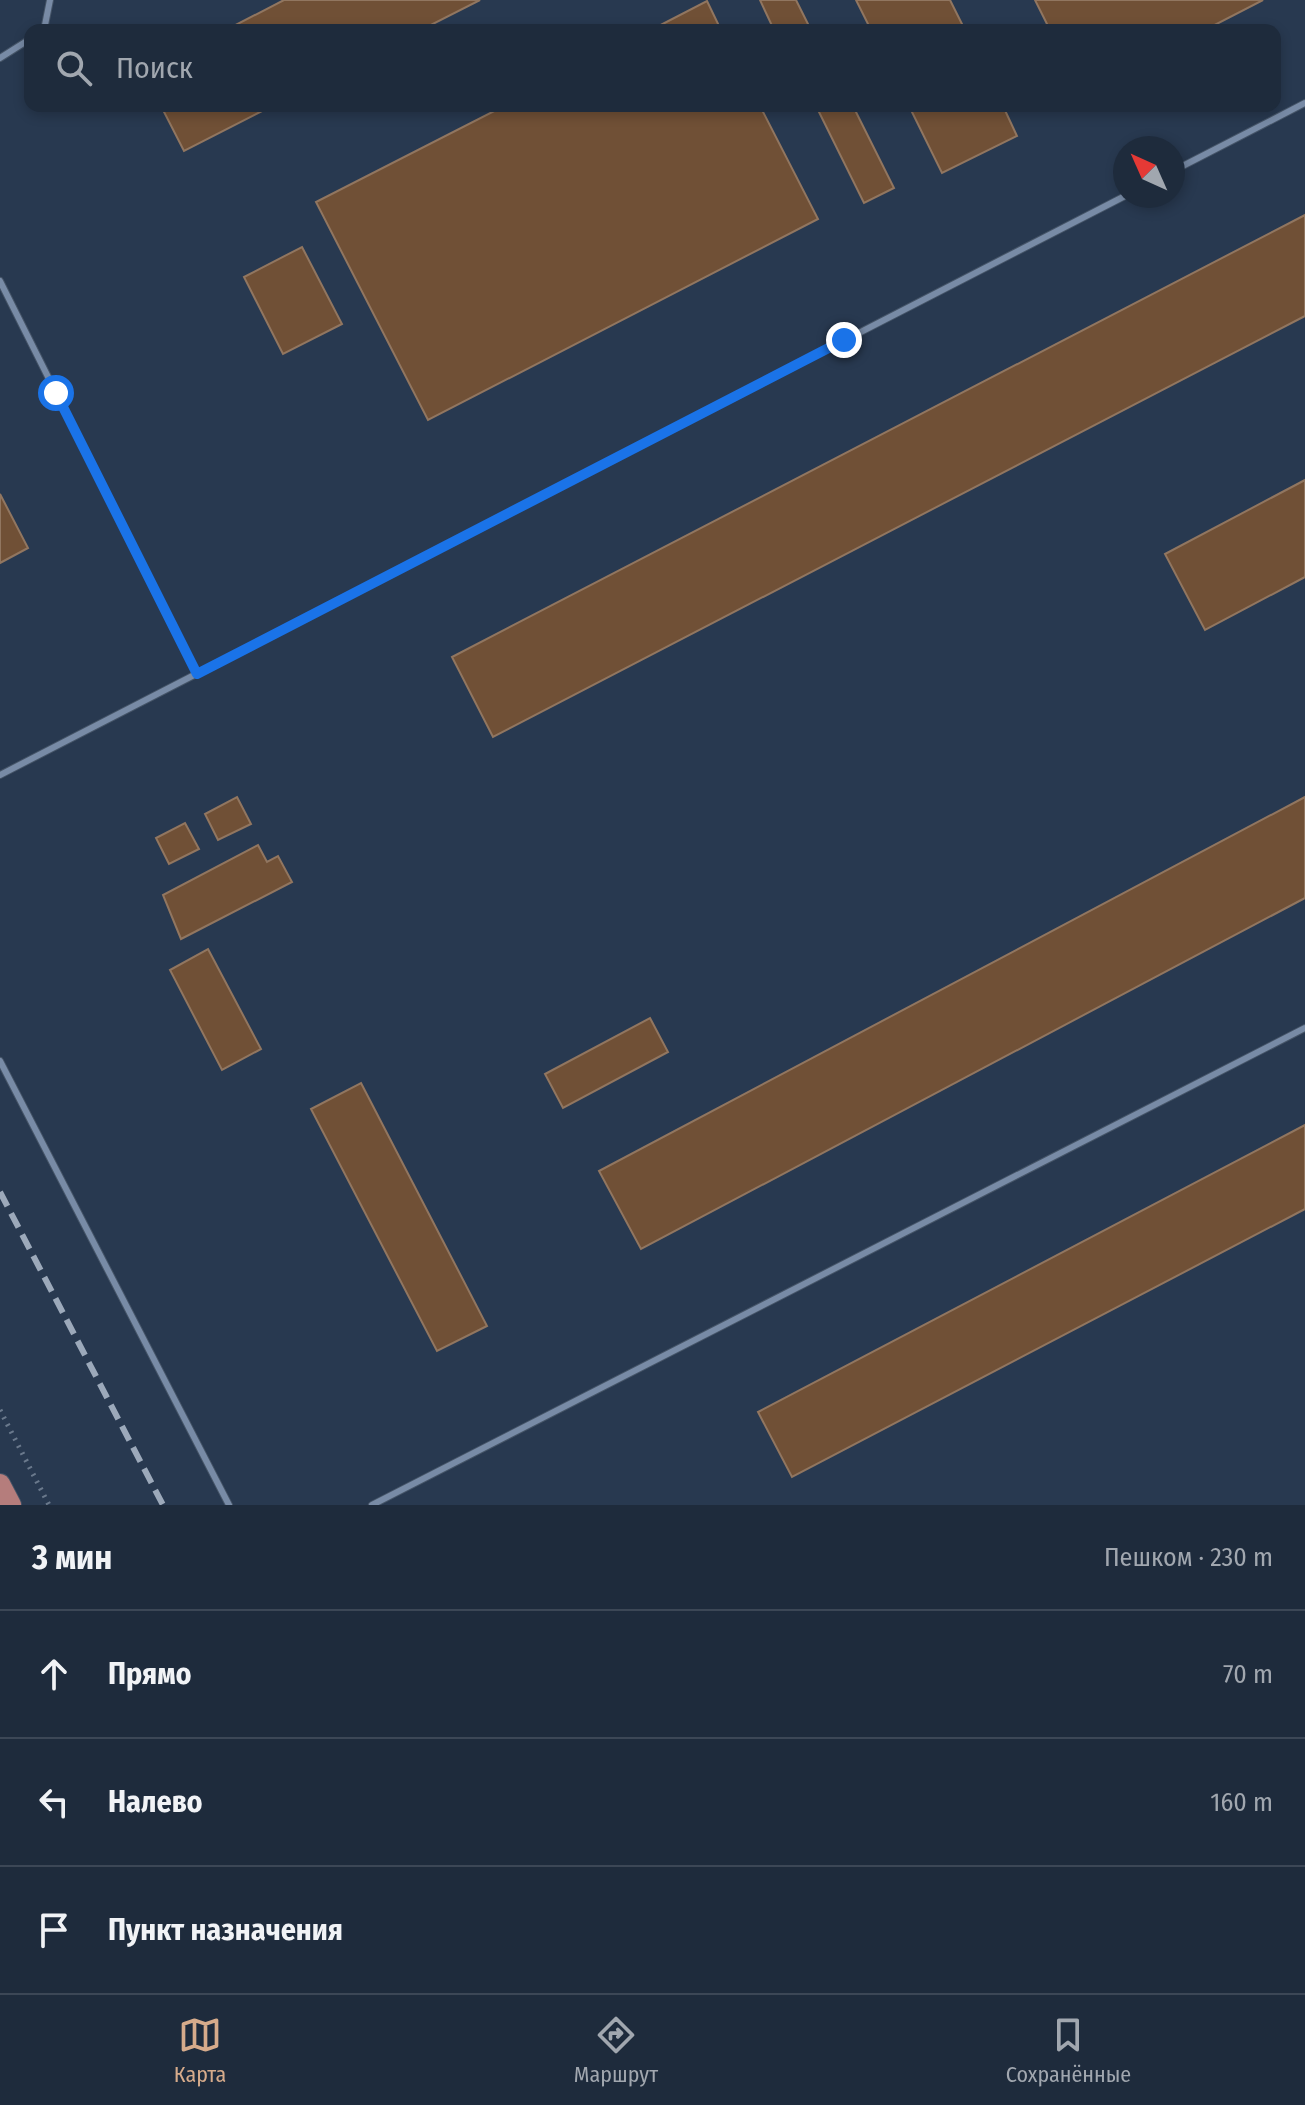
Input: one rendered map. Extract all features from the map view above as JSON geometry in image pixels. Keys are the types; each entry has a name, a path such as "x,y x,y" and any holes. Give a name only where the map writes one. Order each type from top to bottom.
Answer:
{"main road":[{"path":"0,1484 11,1505"}],"lane":[{"path":"45,24 50,0"},
{"path":"0,58 24,43"},
{"path":"1185,165 1305,103"},
{"path":"0,775 1113,202"},
{"path":"0,281 197,674"},
{"path":"372,1505 1305,1028"},
{"path":"0,1061 229,1505"}],"path":[{"path":"0,1410 49,1505"}],"building":[{"path":"284,0 480,0 433,24 238,24"},
{"path":"760,0 796,0 808,24 771,24"},
{"path":"856,0 950,0 962,24 868,24"},
{"path":"1035,0 1263,0 1217,24 1047,24"},
{"path":"707,1 718,24 663,24"},
{"path":"164,112 260,112 184,151"},
{"path":"492,112 763,112 818,219 428,420 316,202"},
{"path":"819,112 856,112 894,188 864,203"},
{"path":"912,112 1006,112 1017,136 942,173"},
{"path":"1305,215 1305,316 493,737 452,657"},
{"path":"302,247 342,324 283,354 244,277"},
{"path":"1305,480 1305,577 1205,630 1165,554"},
{"path":"0,494 28,548 0,563"},
{"path":"237,797 251,824 218,840 205,814"},
{"path":"1305,797 1305,898 641,1249 599,1171"},
{"path":"185,823 199,849 169,864 156,838"},
{"path":"258,845 267,862 278,856 292,882 181,939 163,895"},
{"path":"208,949 261,1049 222,1070 170,970"},
{"path":"650,1018 668,1052 563,1108 545,1074"},
{"path":"361,1083 487,1326 437,1351 311,1109"},
{"path":"1305,1125 1305,1209 792,1477 758,1412"}],"railway":[{"path":"0,1192 163,1505"}],"route":[{"path":"56,393 197,674 844,340"}]}
